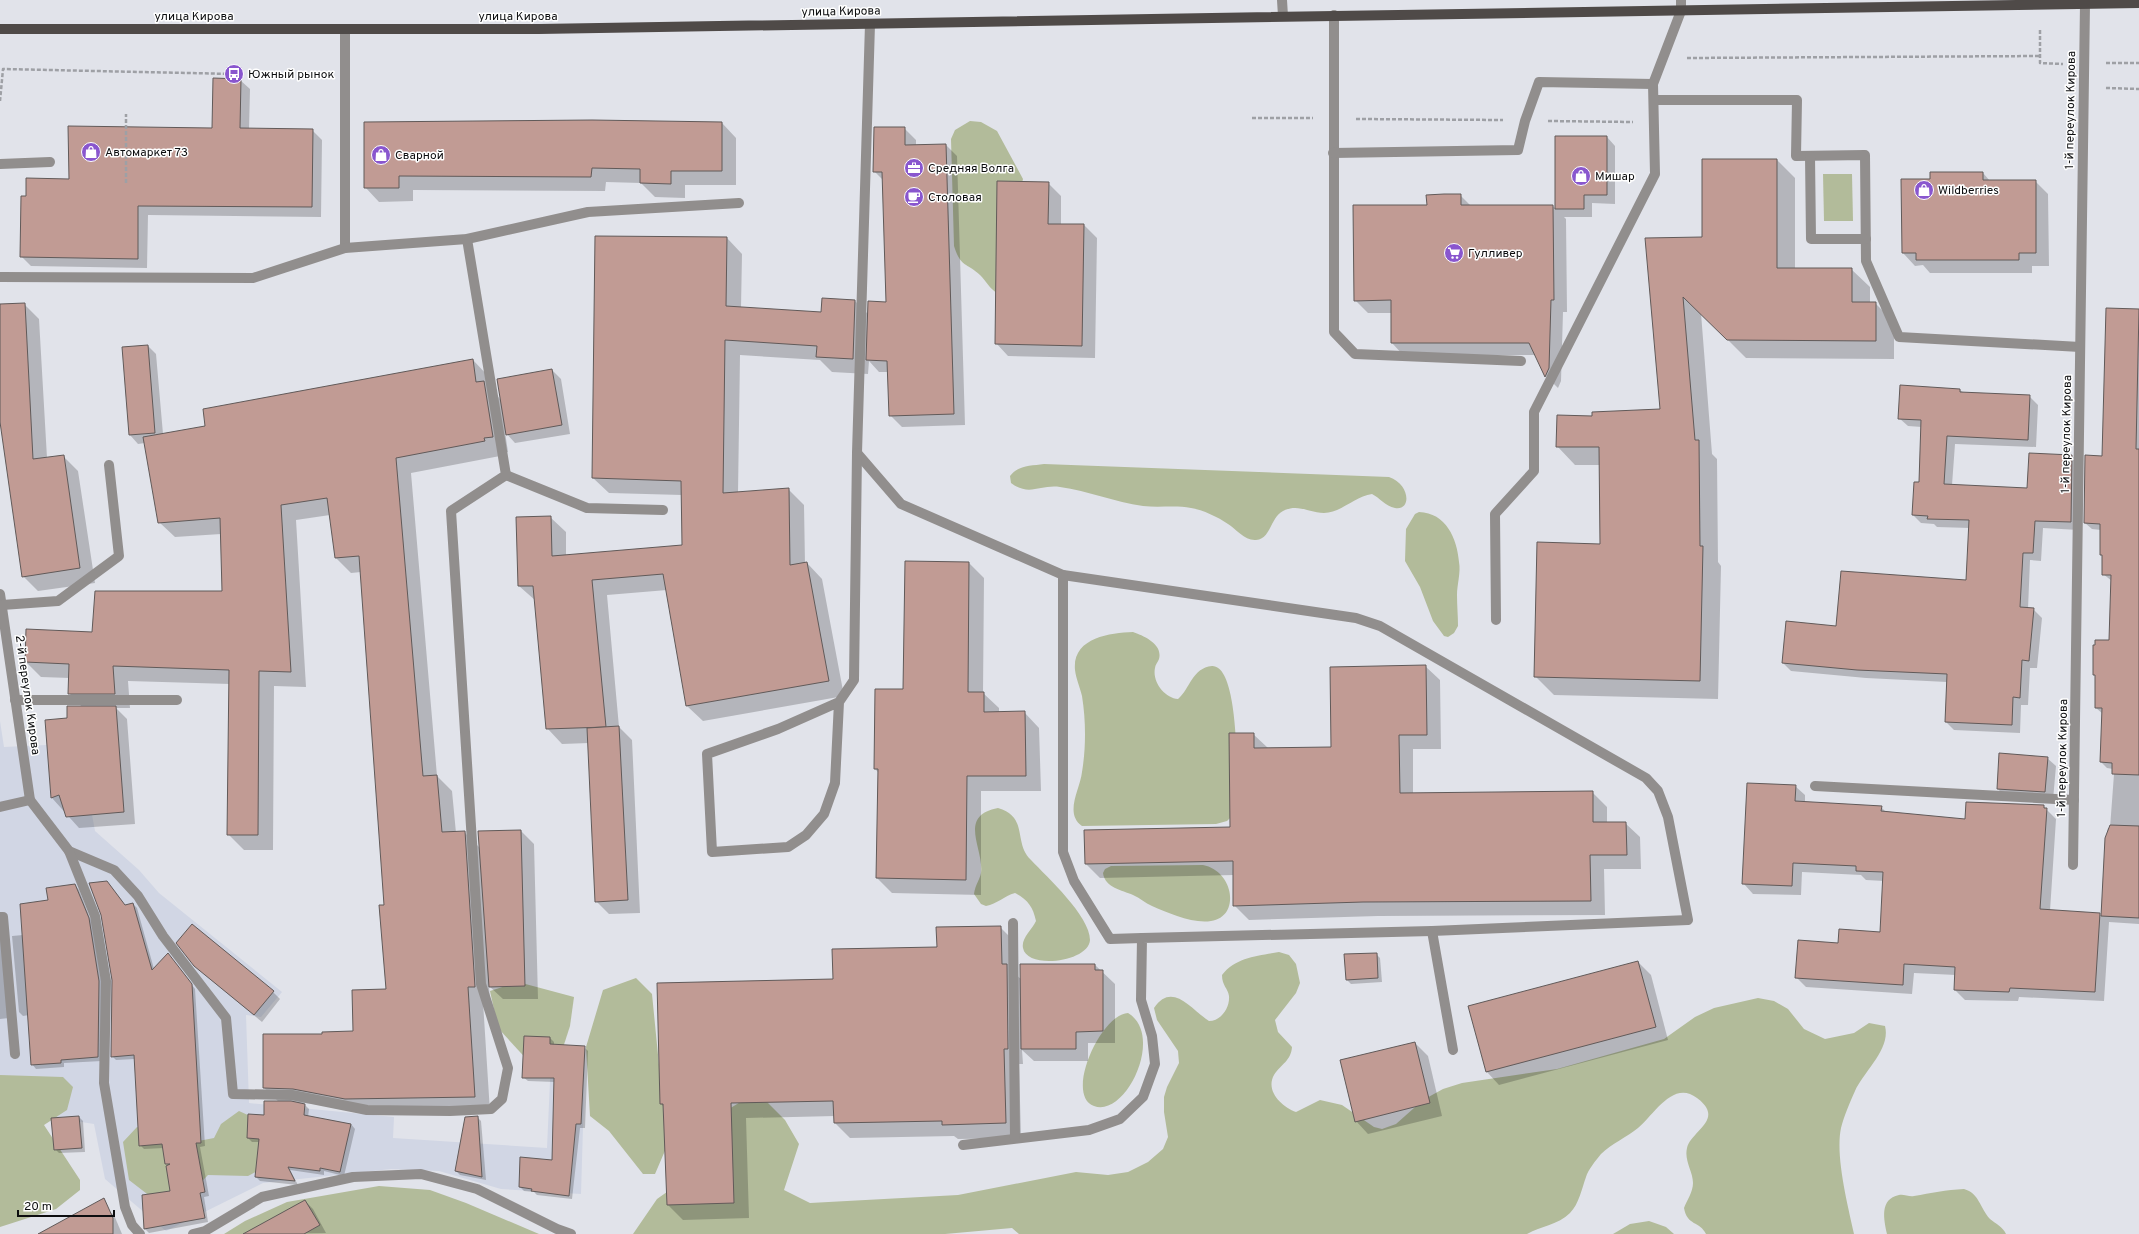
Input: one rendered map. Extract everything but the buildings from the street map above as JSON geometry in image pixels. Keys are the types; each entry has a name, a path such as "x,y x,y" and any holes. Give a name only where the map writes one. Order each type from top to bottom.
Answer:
{"main road":[{"name":"улица Кирова","path":"0,29 345,29 870,24 1334,15 2139,3"}],"street":[{"path":"1282,0 1283,16"},
{"path":"1496,620 1494,514 1534,471 1534,412 1655,174 1653,84 1681,11 1681,0"},
{"name":"1-й переулок Кирова","path":"2074,865 2085,4"},
{"path":"1334,15 1334,332 1355,354 1521,361"},
{"path":"839,702 778,729 707,754 712,852 788,847 806,835 824,814 835,783 839,702 854,680 857,453 870,24"},
{"path":"345,29 345,248"},
{"path":"1333,153 1518,150 1525,121 1539,82 1653,84"},
{"path":"1654,100 1797,100 1796,156 1865,155 1866,261 1899,337 2080,347"},
{"path":"1810,156 1811,239 1866,239"},
{"path":"0,164 50,162"},
{"path":"0,276 253,278 345,248 467,239 588,212 739,203"},
{"path":"467,239 506,475"},
{"path":"857,453 901,504 1063,575 1356,618 1380,626 1646,778 1658,791 1668,817 1688,920 1432,931 1110,939 1074,881 1063,852 1063,575"},
{"path":"2,605 58,601 119,556 109,466"},
{"path":"506,475 587,508 663,510"},
{"path":"68,851 114,870 138,896 163,936 226,1018 233,1094 292,1095 367,1110 450,1111 491,1109 502,1099 508,1068 481,984 451,511 506,475"},
{"name":"2-й переулок Кирова","path":"0,594 30,800"},
{"path":"15,700 176,700"},
{"path":"1814,786 2074,800"},
{"path":"0,807 30,800 68,851 95,916 106,981 104,1083 125,1207 132,1224 140,1234"},
{"path":"0,917 3,917 15,1054"},
{"path":"1013,923 1016,1138"},
{"path":"1432,931 1453,1050"},
{"path":"963,1145 1089,1130 1120,1119 1142,1097 1155,1064 1152,1036 1141,1000 1142,938"},
{"path":"193,1234 205,1231 262,1197 353,1177 421,1174 477,1189 557,1229 571,1234"}],"path":[{"path":"1663,58 2040,56"},
{"path":"0,101 3,69 234,74"},
{"path":"2084,88 2139,89"},
{"path":"126,114 126,183"},
{"path":"1252,118 1654,123"}],"shaded area":[{"path":"0,721 4,747 67,744 88,793 95,831 139,870 159,893 282,992 261,1017 246,1015 249,1103 394,1117 393,1138 547,1148 551,1059 585,1060 581,1194 501,1189 439,1171 391,1169 263,1183 166,1231 105,1179 94,1124 0,1109"}],"green space":[{"path":"970,121 981,122 997,131 1023,179 997,293 980,275 964,264 959,258 954,246 951,139 955,130"},
{"path":"1823,174 1852,174 1853,221 1824,221"},
{"path":"1044,464 1389,477 1396,480 1401,485 1405,491 1406,501 1400,508 1395,508 1388,506 1372,494 1366,495 1342,508 1330,512 1319,513 1299,508 1288,509 1283,511 1275,518 1265,536 1261,539 1252,540 1244,537 1220,519 1196,509 1185,507 1143,506 1060,487 1029,490 1017,487 1011,483 1010,476 1013,472 1021,468"},
{"path":"1419,512 1428,513 1443,522 1453,536 1456,544 1460,570 1457,595 1458,626 1454,633 1448,637 1444,636 1433,621 1420,587 1405,561 1406,529 1415,514"},
{"path":"1133,632 1152,641 1158,649 1159,659 1155,667 1156,679 1160,688 1168,696 1178,699 1200,671 1212,666 1221,671 1228,685 1233,706 1237,756 1237,811 1227,821 1216,824 1082,826 1074,815 1074,801 1082,772 1085,734 1082,696 1075,670 1076,659 1079,651 1094,639 1113,634"},
{"path":"998,808 1008,812 1014,818 1026,853 1057,886 1083,920 1088,930 1090,940 1087,948 1080,954 1069,958 1046,961 1035,959 1027,955 1023,948 1023,944 1025,937 1036,921 1027,901 1015,893 994,904 986,906 981,904 974,894 981,873 981,863 975,834 975,825 978,818 986,812"},
{"path":"1203,865 1213,869 1222,876 1227,884 1230,894 1230,903 1227,911 1221,918 1204,922 1173,915 1152,906 1136,896 1119,890 1107,882 1103,873 1105,869 1111,866"},
{"path":"1279,952 1289,955 1296,964 1300,983 1296,993 1275,1020 1278,1032 1292,1047 1290,1056 1274,1075 1272,1081 1273,1092 1276,1098 1285,1106 1296,1112 1320,1100 1342,1105 1374,1127 1382,1129 1396,1124 1423,1100 1443,1089 1462,1083 1557,1069 1664,1039 1695,1017 1714,1008 1758,998 1774,1001 1788,1009 1804,1029 1825,1039 1854,1033 1869,1023 1885,1026 1886,1035 1881,1051 1859,1083 1845,1114 1841,1128 1841,1166 1854,1234 1706,1234 1700,1227 1688,1218 1684,1208 1693,1186 1692,1174 1686,1153 1687,1148 1689,1143 1706,1121 1708,1112 1702,1102 1697,1098 1688,1093 1680,1093 1664,1101 1638,1128 1601,1154 1588,1171 1578,1201 1570,1213 1555,1223 1527,1234 1019,1234 1012,1228 945,1234 633,1234 657,1199 698,1170 709,1121 757,1092 785,1120 799,1144 784,1190 810,1203 958,1195 1076,1172 1108,1175 1128,1172 1148,1162 1163,1149 1168,1137 1164,1112 1164,1097 1167,1087 1179,1063 1178,1051 1157,1020 1154,1008 1161,1000 1168,997 1175,997 1188,1004 1209,1021 1217,1019 1224,1013 1229,1001 1229,996 1223,982 1222,975 1234,964 1248,958"},
{"path":"636,978 652,994 667,1146 655,1174 643,1174 609,1131 590,1116 586,1047 603,990"},
{"path":"518,982 574,997 570,1026 560,1057 531,1064 498,1028 490,991"},
{"path":"1128,1013 1138,1024 1143,1038 1142,1055 1137,1072 1129,1088 1118,1100 1106,1106 1094,1106 1086,1099 1083,1087 1084,1072 1097,1040 1107,1026 1118,1017"},
{"path":"0,1075 63,1077 73,1087 67,1110 44,1125 80,1180 80,1190 56,1209 0,1227"},
{"path":"239,1111 278,1129 273,1163 248,1176 208,1175 187,1197 151,1197 129,1180 123,1142 137,1127 183,1144 214,1138 221,1124"},
{"path":"379,1186 430,1190 466,1203 539,1234 224,1234 245,1221 287,1202"},
{"path":"1964,1189 1976,1197 1990,1219 2001,1227 2006,1234 1887,1234 1884,1211 1888,1201 1893,1197 1899,1195 1912,1196"},
{"path":"1649,1221 1666,1227 1674,1234 1613,1234 1630,1224"}],"place":[{"name":"Южный рынок","path":"234,74"},
{"name":"Автомаркет 73","path":"91,152"},
{"name":"Сварной","path":"381,155"},
{"name":"Средняя Волга","path":"914,168"},
{"name":"Мишар","path":"1581,176"},
{"name":"Wildberries","path":"1924,190"},
{"name":"Столовая","path":"914,197"},
{"name":"Гулливер","path":"1454,253"}]}
